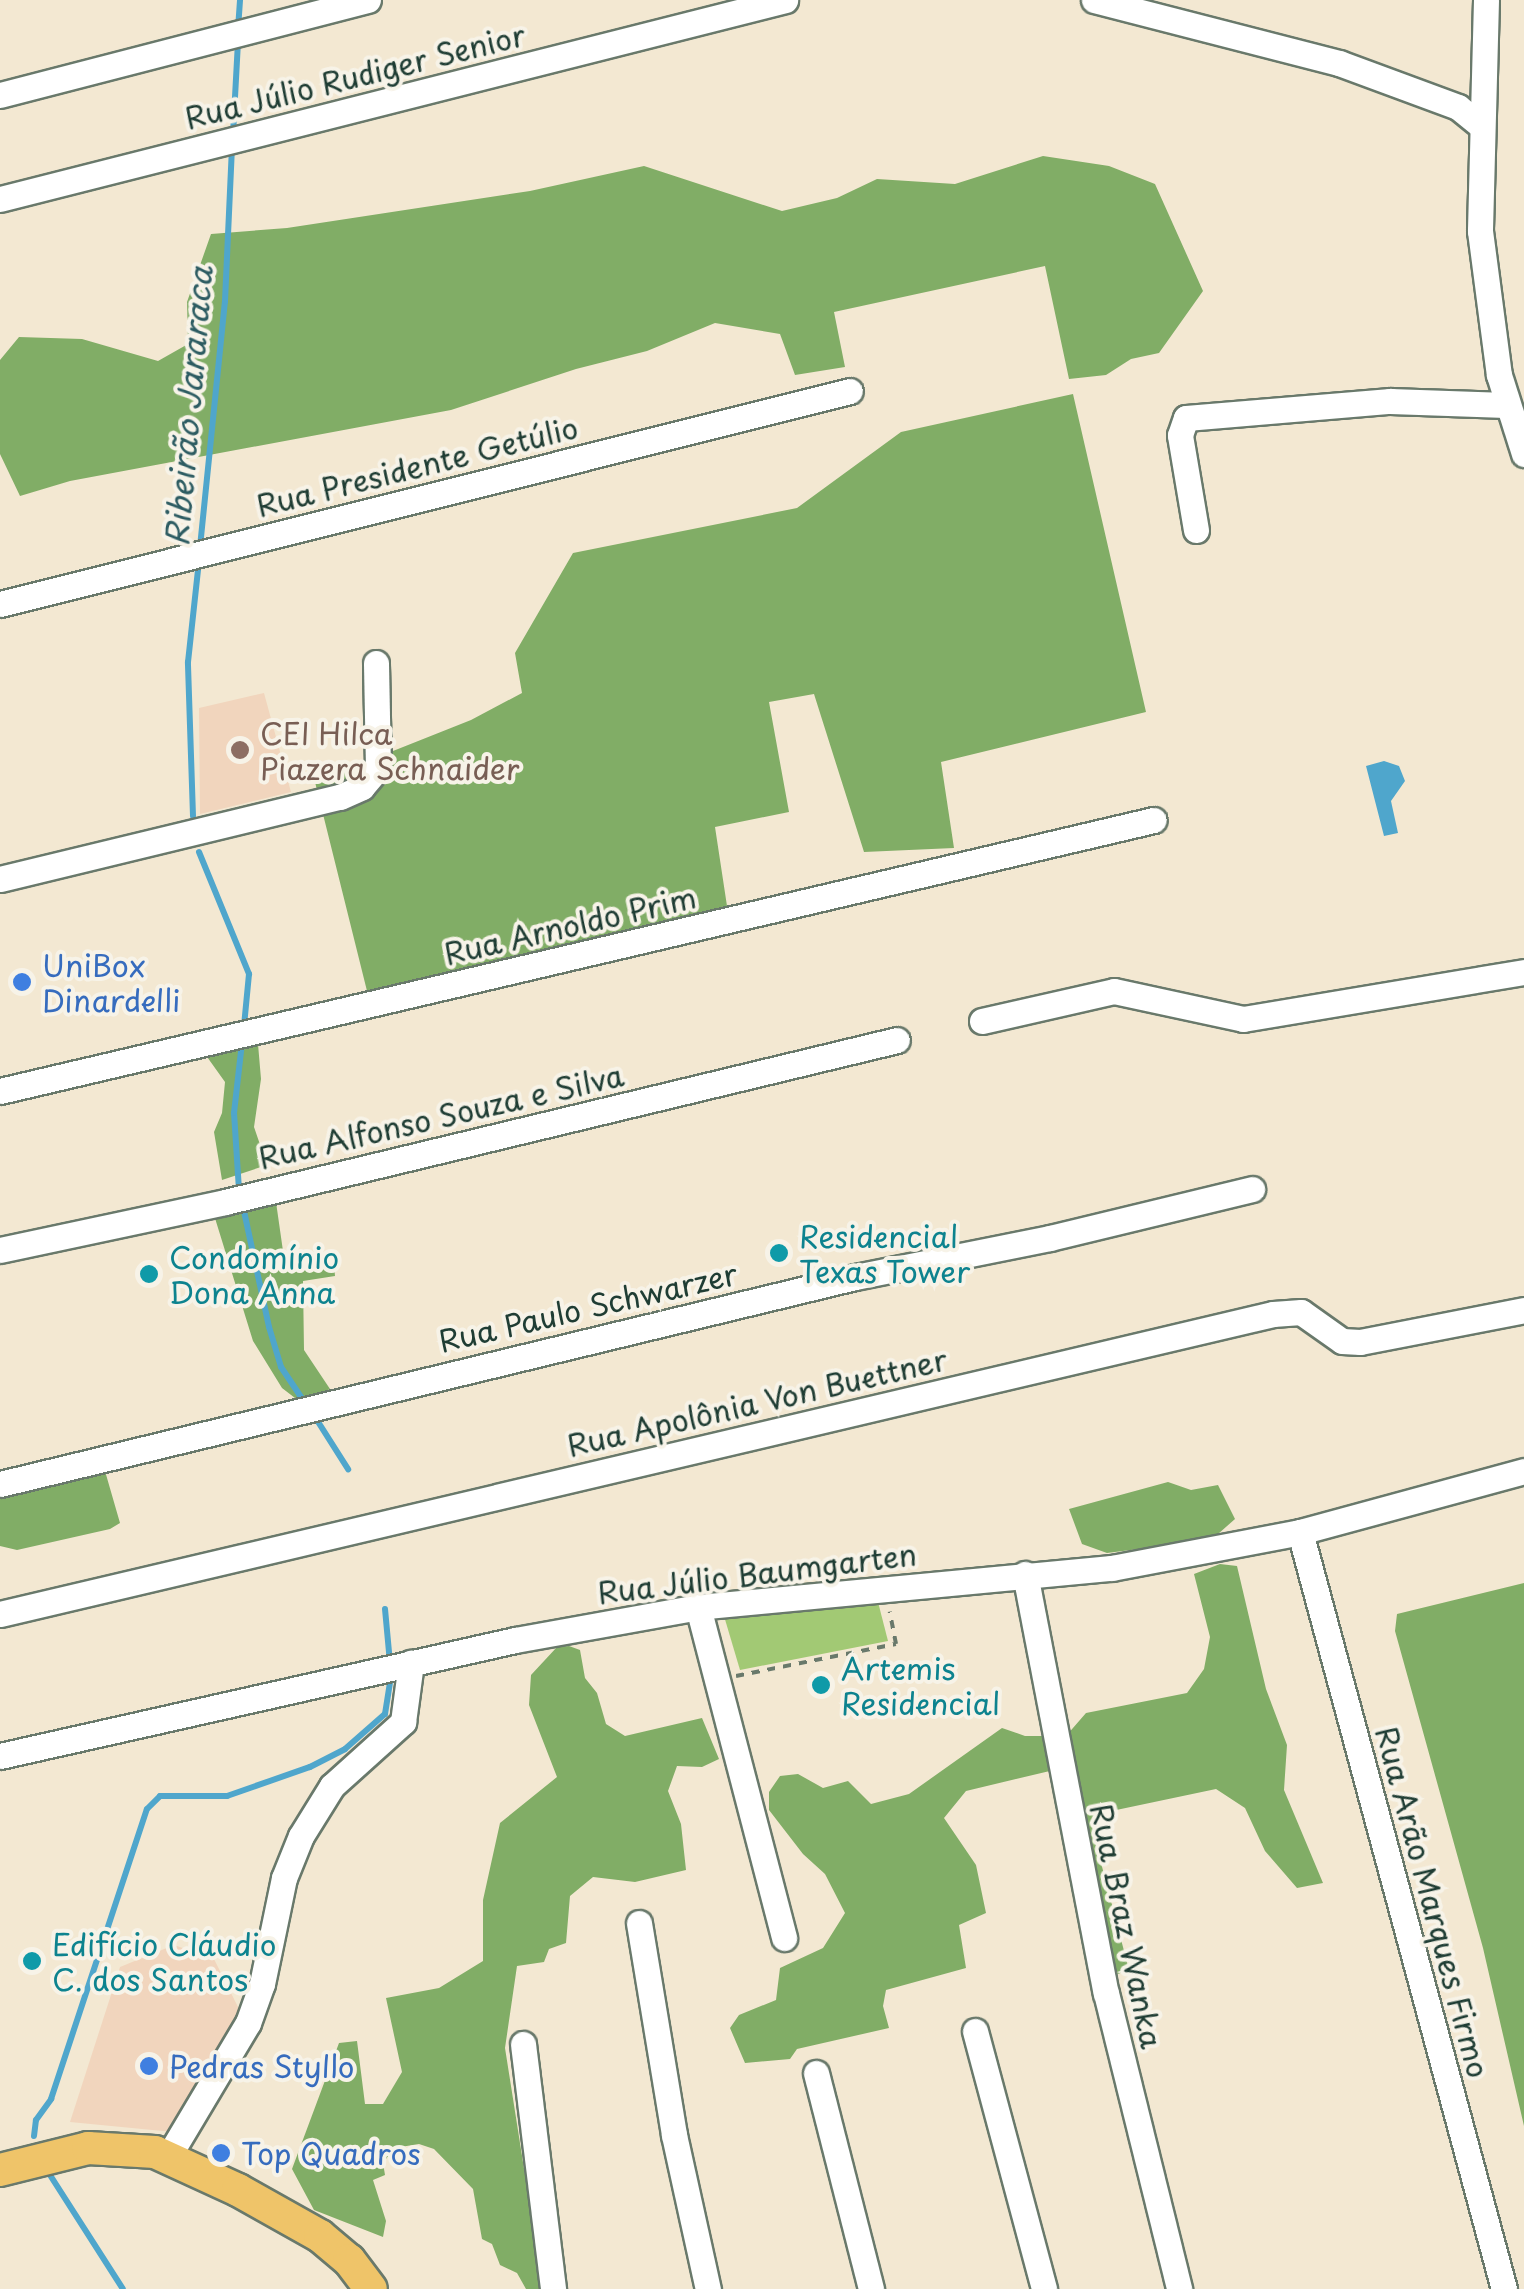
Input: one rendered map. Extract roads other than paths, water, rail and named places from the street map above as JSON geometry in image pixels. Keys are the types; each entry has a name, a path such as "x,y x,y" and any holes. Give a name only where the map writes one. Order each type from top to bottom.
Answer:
{"main road":[{"path":"10,2161 88,2148 128,2148 168,2157 320,2236 349,2260 372,2289"}],"street":[{"path":"0,95 368,0"},
{"name":"Rua Júlio Rudiger Senior","path":"0,199 784,0"},
{"path":"1094,0 1339,64 1458,107 1479,124"},
{"path":"1486,0 1488,30 1479,124 1480,231 1506,405 1524,454"},
{"name":"Rua Presidente Getúlio","path":"0,604 850,391"},
{"path":"1196,530 1180,435 1186,418 1390,402 1506,405"},
{"path":"0,880 340,796 362,786 378,768 376,663"},
{"name":"Rua Arnoldo Prim","path":"0,1091 1154,820"},
{"path":"982,1021 1114,990 1242,1019 1524,972"},
{"name":"Rua Alfonso Souza e Silva","path":"0,1250 225,1202 897,1040"},
{"name":"Rua Paulo Schwarzer","path":"0,1484 936,1258 1050,1238 1252,1189"},
{"name":"Rua Apolônia Von Buettner","path":"0,1614 1272,1314 1301,1312 1342,1341 1360,1342 1524,1310"},
{"name":"Rua Júlio Baumgarten","path":"0,1756 398,1666 698,1607 1112,1568 1300,1532 1524,1470"},
{"name":"Rua Arão Marques Firmo","path":"1300,1532 1504,2289"},
{"name":"Rua Braz Wanka","path":"1025,1574 1106,1993 1179,2289"},
{"path":"698,1607 784,1938"},
{"path":"168,2157 248,2023 262,1984 284,1878 301,1836 332,1786 403,1722 398,1666"},
{"path":"639,1923 650,1998 708,2289"},
{"path":"975,2031 1044,2289"},
{"path":"523,2044 552,2289"},
{"path":"816,2072 871,2289"}],"water":[{"path":"1384,761 1399,766 1405,781 1391,801 1398,833 1384,836 1366,766"}],"waterway":[{"name":"Ribeirão Jararaca","path":"238,29 240,0"},
{"name":"Ribeirão Jararaca","path":"233,134 238,41"},
{"name":"Ribeirão Jararaca","path":"200,547 225,301 232,146"},
{"name":"Ribeirão Jararaca","path":"193,816 188,662 199,560"},
{"name":"Ribeirão Jararaca","path":"199,852 249,974 244,1026"},
{"name":"Ribeirão Jararaca","path":"239,1190 234,1113 242,1043"},
{"name":"Ribeirão Jararaca","path":"242,1202 281,1367 305,1403"},
{"name":"Ribeirão Jararaca","path":"315,1417 348,1469"},
{"name":"Ribeirão Jararaca","path":"385,1609 390,1663"},
{"name":"Ribeirão Jararaca","path":"34,2136 36,2120 51,2099 147,1809 160,1796 227,1796 310,1767 345,1749 385,1714 391,1675"},
{"name":"Ribeirão Jararaca","path":"50,2175 123,2289"}],"place":[{"name":"CEI Hilca Piazera Schnaider","path":"240,750"},
{"name":"UniBox Dinardelli","path":"22,982"},
{"name":"Residencial Texas Tower","path":"779,1253"},
{"name":"Condomínio Dona Anna","path":"149,1274"},
{"name":"Artemis Residencial","path":"821,1685"},
{"name":"Edifício Cláudio C. dos Santos","path":"32,1961"},
{"name":"Pedras Styllo","path":"149,2066"},
{"name":"Top Quadros","path":"221,2153"}]}
